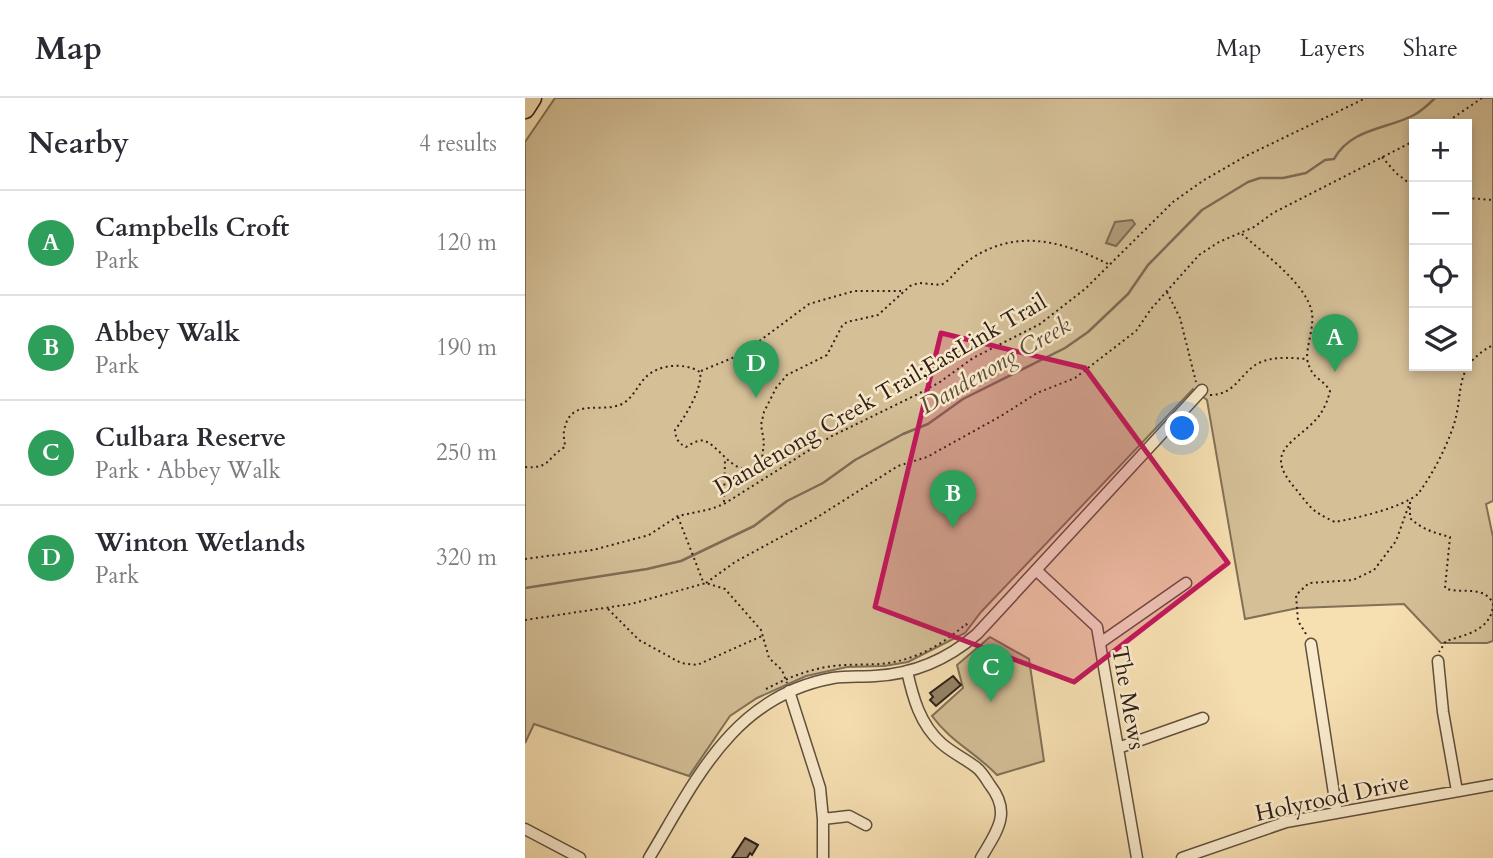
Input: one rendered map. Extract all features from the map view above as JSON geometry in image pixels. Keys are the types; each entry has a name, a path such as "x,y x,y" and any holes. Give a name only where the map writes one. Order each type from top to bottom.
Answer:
{"highway":[{"path":"525,108 532,98"}],"street":[{"path":"649,858 705,766 740,724 767,703 789,691 836,677 873,677 907,671 943,659 960,649 977,634 1202,390"},
{"name":"The Mews","path":"1036,570 1097,627 1137,858"},
{"path":"1100,643 1186,583"},
{"path":"1311,644 1337,813"},
{"path":"1438,661 1443,712 1457,792"},
{"path":"907,671 913,701 925,724 941,743 980,770 995,791 1001,807 1001,821 981,858"},
{"path":"789,691 820,788 823,858"},
{"path":"1118,748 1203,718"},
{"name":"Holyrood Drive","path":"1182,858 1286,822 1493,785"},
{"path":"823,819 849,817 866,825"},
{"path":"525,829 580,858"}],"path":[{"name":"Dandenong Creek Trail;EastLink Trail","path":"678,516 724,504 830,437 918,394 973,358 1039,324 1085,289 1152,220 1204,180 1246,156 1366,98"},
{"path":"1451,119 1482,98"},
{"path":"525,620 607,608 704,582 816,518 898,466 927,457 1037,393 1075,378 1136,331 1151,309 1199,255 1219,242 1254,227 1273,213 1409,144"},
{"path":"1382,157 1409,183"},
{"path":"1472,198 1493,200"},
{"path":"1240,233 1289,277 1307,303 1312,313 1307,359 1311,374 1330,391 1318,416 1282,453 1280,465 1290,482 1312,511 1335,522 1362,517 1367,513 1410,501"},
{"path":"700,372 701,379 689,408 675,430 676,439 687,447 698,440 708,442 725,458 743,469 759,463 762,459 764,446 760,432 764,412 781,382 795,369 827,355 842,326 847,322 878,315 910,286 919,283 941,285 965,263 990,247 1010,242 1052,242 1109,265"},
{"path":"700,372 742,354 809,304 854,291 902,291"},
{"path":"1167,291 1180,318 1194,379 1209,395 1219,395 1242,379 1258,363 1275,357 1307,359"},
{"path":"1311,644 1298,621 1296,595 1309,583 1353,580 1374,570 1396,541 1410,501 1426,484 1452,431 1461,384 1469,361 1493,345"},
{"path":"525,467 537,468 550,462 565,447 565,426 576,411 583,407 600,408 622,404 630,398 646,376 664,367 693,368 700,372"},
{"path":"724,504 725,458"},
{"path":"1410,501 1410,518 1414,523 1427,531 1450,537 1445,588 1454,592 1478,592 1486,595 1493,603 1491,615 1483,625 1469,634 1446,641 1438,661"},
{"path":"525,559 593,550 649,535 678,516 704,582 726,589 757,625 763,635 769,658 782,670 789,691"},
{"path":"607,608 639,640 681,663 697,665 763,635"},
{"path":"766,689 786,679 824,667 901,660 935,647 966,624 977,634"}],"highlighted area":[{"path":"941,333 1085,368 1228,563 1074,682 875,607"}],"shaded area":[{"path":"555,98 1493,98 1493,501 1486,504 1493,537 1493,641 1441,643 1404,604 1298,608 1245,619 1207,400 1193,389 981,612 965,633 908,662 847,667 806,676 757,698 730,716 689,776 534,724 525,743 525,142"},
{"path":"1132,220 1135,224 1116,246 1106,243 1115,222"},
{"path":"990,637 1029,659 1044,761 997,775 947,733 932,716 963,688 957,665"}],"building":[{"path":"953,676 961,685 936,706 930,700 933,697 930,693"},
{"path":"745,838 758,845 752,855 750,853 747,858 732,858"}],"waterway":[{"name":"Dandenong Creek","path":"525,588 681,561 754,526 787,501 823,483 855,460 928,424 963,399 1065,348 1088,332 1128,294 1148,265 1202,210 1248,182 1260,178 1283,178 1306,173 1325,160 1334,159 1341,149 1360,135 1404,120 1435,98"}],"place":[{"name":"Campbells Croft","path":"1335,372"},
{"name":"Winton Wetlands","path":"756,398"},
{"name":"Abbey Walk","path":"953,528"},
{"name":"Culbara Reserve","path":"991,702"}]}
